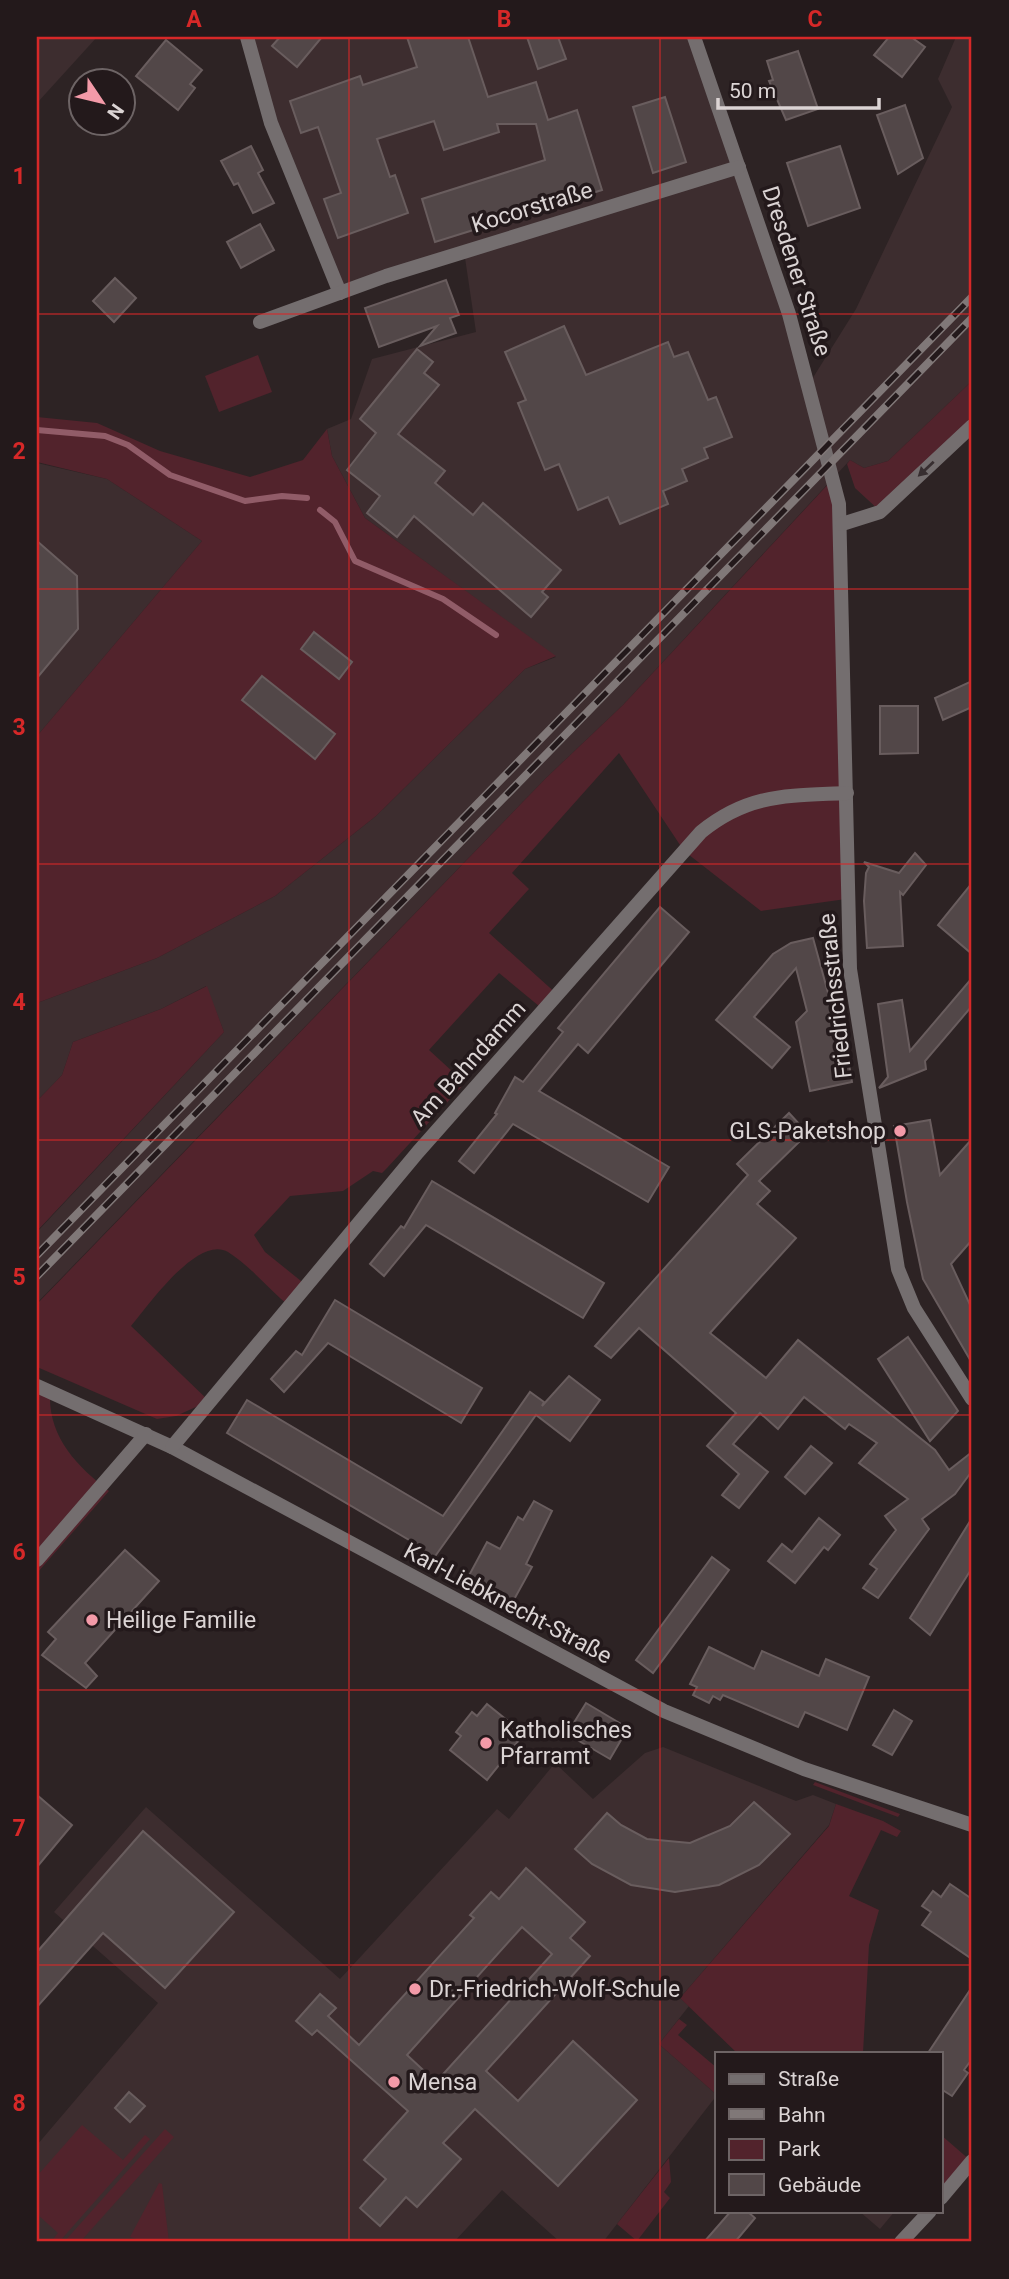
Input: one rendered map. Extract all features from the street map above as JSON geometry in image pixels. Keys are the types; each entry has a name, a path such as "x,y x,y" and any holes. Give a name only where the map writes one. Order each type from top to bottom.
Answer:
{"street":[{"path":"247,37 271,123 340,293"},
{"name":"Dresdener Straße","path":"694,37 791,321 829,463 842,524"},
{"name":"Kocorstraße","path":"260,322 451,255 738,167"},
{"path":"842,524 880,512 972,426"},
{"name":"Friedrichsstraße","path":"842,524 850,969 898,1269 914,1308 972,1399"},
{"name":"Am Bahndamm","path":"172,1447 410,1160 701,831 740,805 785,796 847,793"},
{"name":"Karl-Liebknecht-Straße","path":"37,1386 172,1447 664,1712 796,1766 972,1825"},
{"path":"37,1560 146,1434"},
{"path":"942,2197 972,2161"},
{"path":"901,2242 929,2212"}],"shaded area":[{"path":"37,37 97,37 71,66 66,66 66,71 37,103"},
{"path":"240,37 694,37 809,384 856,309 952,107 938,79 956,37 972,37 972,381 888,461 864,468 850,460 623,705 546,778 37,1303 37,1232 224,1032 206,986 161,1009 73,1042 62,1075 37,1101 37,1003 157,958 275,896 376,816 525,669 556,657 365,518 332,456 327,429 351,419 372,359 476,332 464,251 340,293"},
{"path":"37,463 107,479 202,541 37,736"},
{"name":"Dr.-Friedrich-Wolf-Schule","path":"663,1747 796,1801 813,1795 836,1804 829,1825 680,1998 689,2006 659,2044 715,2093 715,2098 603,2242 560,2242 502,2190 454,2242 37,2242 37,2145 158,2003 54,1912 146,1807 340,1979 497,1809 509,1819 555,1763 593,1799 645,1753"},
{"path":"860,2212 894,2212 880,2229"}],"green space":[{"path":"258,355 272,392 219,412 205,376"},
{"path":"972,381 972,425 880,511 855,488 847,464 850,460 864,468 888,461"},
{"path":"37,417 97,423 160,451 250,477 303,460 327,429 332,456 365,518 556,656 525,669 376,816 275,896 157,958 37,1003 37,736 202,541 107,479 37,462"},
{"path":"832,480 846,793 740,806 846,794 846,899 761,911 684,851 619,753 512,873 529,889 489,933 559,996 545,1011 499,973 429,1050 465,1083 387,1168 382,1173 373,1171 343,1191 290,1196 254,1235 265,1252 306,1285 289,1306 236,1258 228,1252 216,1249 189,1262 161,1289 131,1326 209,1401 176,1416 157,1419 37,1367 37,1304 546,778 623,705"},
{"path":"207,986 224,1032 37,1231 37,1101 62,1075 73,1042 161,1009"},
{"path":"37,1389 50,1395 54,1425 67,1450 86,1472 109,1491 37,1573"},
{"path":"815,1782 900,1814 898,1817 813,1785"},
{"path":"836,1804 883,1821 901,1831 897,1837 881,1830 849,1896 879,1910 869,1945 863,2052 736,2052 680,1998 829,1826"},
{"path":"679,2019 687,2025 678,2035 715,2066 715,2093 659,2044"},
{"path":"82,2125 123,2160 145,2135 150,2139 59,2242 51,2242 58,2233 37,2214 37,2176"},
{"path":"165,2129 174,2137 80,2242 64,2242"},
{"path":"942,2136 971,2161 942,2195"},
{"path":"669,2158 671,2182 664,2192 670,2198 637,2241 617,2224"},
{"path":"159,2183 162,2184 169,2242 145,2242 130,2237"}],"building":[{"path":"280,37 322,37 297,67 272,46"},
{"path":"407,37 468,37 488,97 536,82 548,120 577,110 602,190 435,242 422,199 545,160 536,124 497,124 499,132 444,150 434,121 377,139 390,177 395,175 408,213 338,238 324,199 341,193 318,127 301,133 290,101 360,76 363,85 417,67"},
{"path":"527,37 558,37 566,59 538,69"},
{"path":"889,37 911,37 925,47 902,77 874,55"},
{"path":"166,40 202,70 190,84 195,88 178,110 136,76"},
{"path":"798,51 818,109 786,120 769,81 773,80 767,61"},
{"path":"665,97 686,162 653,173 633,107"},
{"path":"905,105 923,158 898,174 877,115"},
{"path":"251,146 263,170 258,173 274,203 253,213 238,183 234,185 221,161"},
{"path":"840,146 860,208 808,226 787,163"},
{"path":"260,224 274,250 241,268 227,242"},
{"path":"115,278 136,298 114,322 93,301"},
{"path":"446,280 459,315 450,318 456,333 420,346 437,326 379,347 365,308"},
{"path":"564,326 586,375 668,342 674,357 688,352 708,400 716,397 732,437 704,448 708,458 682,469 687,481 663,491 668,504 620,524 608,497 578,510 559,464 545,470 518,403 526,400 505,352"},
{"path":"417,349 433,362 424,373 439,385 398,434 445,471 435,483 473,515 483,503 561,570 542,592 548,597 531,617 414,516 397,537 367,513 380,496 347,470 376,433 360,419"},
{"path":"37,541 77,576 78,629 37,678"},
{"path":"314,632 352,662 339,679 301,649"},
{"path":"262,676 335,734 315,759 242,700"},
{"path":"972,681 972,707 943,720 935,698"},
{"path":"880,706 918,706 918,753 880,754"},
{"path":"915,853 926,865 903,895 900,892 903,946 867,948 864,901 869,867 864,862 899,873"},
{"path":"972,883 972,954 938,925"},
{"path":"660,907 689,932 588,1053 578,1044 539,1091 669,1167 648,1202 513,1124 474,1173 459,1161 497,1114 495,1113 515,1077 523,1082 563,1032 558,1028"},
{"path":"813,938 830,1000 838,998 852,1082 810,1091 796,1022 807,1011 796,968 754,1017 790,1047 772,1068 716,1020 773,954 791,943"},
{"path":"972,978 972,1006 925,1061 926,1069 879,1088 888,1077 878,1004 902,1000 910,1051"},
{"path":"789,1113 802,1127 800,1141 759,1181 770,1191 757,1204 796,1238 710,1333 766,1378 798,1340 935,1450 949,1470 972,1452 972,1471 955,1494 922,1519 929,1529 878,1598 863,1588 877,1569 870,1564 896,1530 885,1516 908,1499 859,1463 877,1443 849,1424 845,1429 804,1397 778,1429 760,1413 733,1444 768,1472 739,1508 722,1495 739,1474 707,1446 736,1413 639,1328 611,1358 595,1346 748,1175 737,1164"},
{"path":"930,1120 940,1175 972,1139 972,1240 951,1264 972,1309 972,1363 923,1279 907,1202 894,1126"},
{"path":"432,1181 604,1283 583,1318 426,1225 384,1276 370,1264 401,1226 404,1228"},
{"path":"335,1300 482,1388 461,1423 328,1343 284,1392 271,1379 296,1351 302,1355"},
{"path":"908,1337 958,1411 930,1441 878,1359"},
{"path":"569,1376 600,1400 570,1441 536,1415 431,1562 417,1553 421,1547 227,1433 247,1400 443,1516 530,1392 544,1402 542,1406"},
{"path":"811,1446 832,1463 805,1494 785,1477"},
{"path":"534,1501 552,1511 526,1564 532,1567 511,1605 466,1581 487,1542 500,1549 518,1517 523,1520"},
{"path":"819,1518 840,1535 828,1550 824,1547 795,1583 768,1561 782,1544 792,1552"},
{"path":"972,1518 972,1568 930,1635 910,1618"},
{"name":"Heilige Familie","path":"125,1550 159,1581 85,1663 97,1676 86,1688 42,1655 56,1639 48,1632"},
{"path":"712,1557 729,1570 653,1673 636,1660"},
{"path":"709,1647 754,1669 762,1651 819,1676 826,1659 869,1677 847,1730 805,1712 798,1727 723,1695 720,1700 713,1696 709,1703 693,1695 697,1687 690,1684"},
{"path":"586,1703 628,1728 610,1759 567,1734"},
{"name":"Katholisches Pfarramt","path":"487,1704 524,1734 487,1780 450,1750 461,1736 456,1732 472,1712 477,1716"},
{"path":"894,1710 912,1721 892,1755 873,1745"},
{"path":"37,1795 72,1825 37,1867"},
{"path":"754,1802 790,1834 759,1865 719,1885 675,1892 631,1885 592,1864 575,1849 607,1813 621,1825 647,1839 690,1843 730,1826"},
{"path":"143,1831 234,1912 165,1988 103,1933 37,2007 37,1952"},
{"path":"526,1868 585,1922 570,1938 590,1956 486,2071 518,2101 573,2041 637,2100 558,2186 475,2109 443,2143 461,2159 417,2207 406,2197 380,2226 360,2208 386,2179 364,2160 408,2111 317,2030 312,2035 296,2021 320,1994 336,2008 328,2016 359,2045 474,1918 470,1915 491,1892 499,1899","holes":["522,1927 552,1954 436,2082 407,2055"]},
{"path":"950,1884 972,1899 972,1959 922,1925 931,1912 922,1906 933,1891 941,1897"},
{"path":"972,1987 972,2059 964,2070 968,2073 952,2096 942,2090 942,2052 929,2052"},
{"path":"129,2092 145,2106 130,2122 115,2108"},
{"path":"730,2212 748,2212 755,2218 735,2242 704,2242"}],"waterway":[{"path":"37,430 105,436 128,445 170,475 245,501 282,496 307,498"},
{"path":"320,510 335,522 355,561 443,599 496,635"}],"railway":[{"path":"37,1255 972,297"},
{"path":"37,1276 972,318"}],"place":[{"name":"GLS-Paketshop","path":"900,1131"},
{"name":"Heilige Familie","path":"92,1620"},
{"name":"Katholisches Pfarramt","path":"486,1743"},
{"name":"Dr.-Friedrich-Wolf-Schule","path":"415,1989"},
{"name":"Mensa","path":"394,2082"}]}
